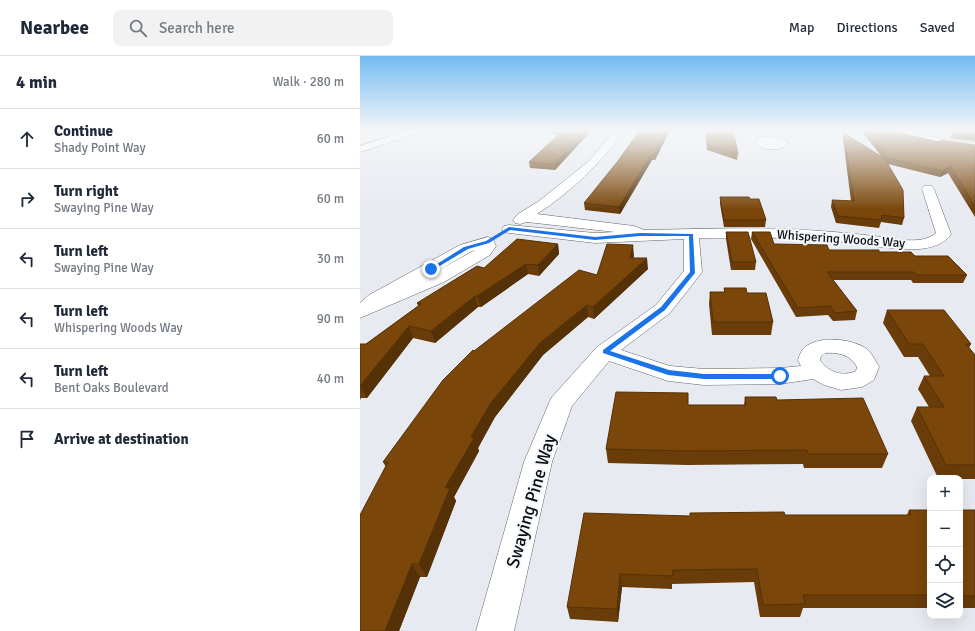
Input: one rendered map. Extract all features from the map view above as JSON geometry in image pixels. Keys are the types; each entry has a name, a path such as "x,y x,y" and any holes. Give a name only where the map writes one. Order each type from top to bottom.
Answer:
{"street":[{"path":"361,311 438,278 484,252 488,246 488,242 550,200 593,163 598,157"},
{"name":"Whispering Woods Way","path":"509,228 595,238 640,235 748,233 819,234 902,244 921,244 937,240 944,234 928,189"},
{"name":"Whispering Woods Way","path":"523,217 634,230 640,235"},
{"name":"Swaying Pine Way","path":"495,631 541,455 561,403 605,352 663,309 693,272 691,235"},
{"path":"605,352 668,373 704,377 780,376 816,371"}],"building":[{"path":"535,157 561,157 554,164 529,162"},
{"path":"621,157 649,157 619,207 584,203"},
{"path":"848,157 882,157 885,159 903,190 904,218 882,215 881,220 838,216 832,200 854,201"},
{"path":"887,157 975,157 975,206 950,166 942,171"},
{"path":"720,197 749,197 750,199 759,199 766,220 724,220"},
{"path":"726,232 748,232 756,262 732,262"},
{"path":"752,232 770,232 774,244 827,245 829,250 879,250 879,252 911,252 915,256 948,256 967,275 916,275 914,272 827,272 857,311 835,313 830,306 798,308"},
{"path":"517,239 558,244 538,265 526,264 475,296 431,331 409,326 360,386 360,344 366,344 421,304 417,303 477,266 484,268"},
{"path":"607,244 633,245 630,258 647,258 593,307 587,305 540,343 490,404 471,437 474,438 445,488 450,488 419,564 412,564 385,631 360,631 360,515 388,462 383,462 443,380 473,350 474,351 579,270 597,275"},
{"path":"724,288 746,288 747,293 766,293 773,322 713,322 710,292 725,292"},
{"path":"887,310 944,310 971,344 966,344 975,355 975,465 946,465 917,407 944,407 924,376 944,376 923,344 909,344"},
{"path":"616,392 688,393 688,405 746,405 745,397 776,397 777,400 863,398 888,454 808,454 807,450 687,451 606,449"},
{"path":"909,510 927,510 927,595 803,595 805,604 763,605 757,569 673,570 672,576 620,574 617,609 567,607 584,513 690,516 690,513 784,512 785,515 911,515"},
{"path":"963,510 975,510 975,596 963,596"}],"route":[{"path":"431,269 466,248 476,244 488,242 509,228 595,238 640,235 691,235 693,272 663,309 605,352 668,373 704,377 780,376"}]}
